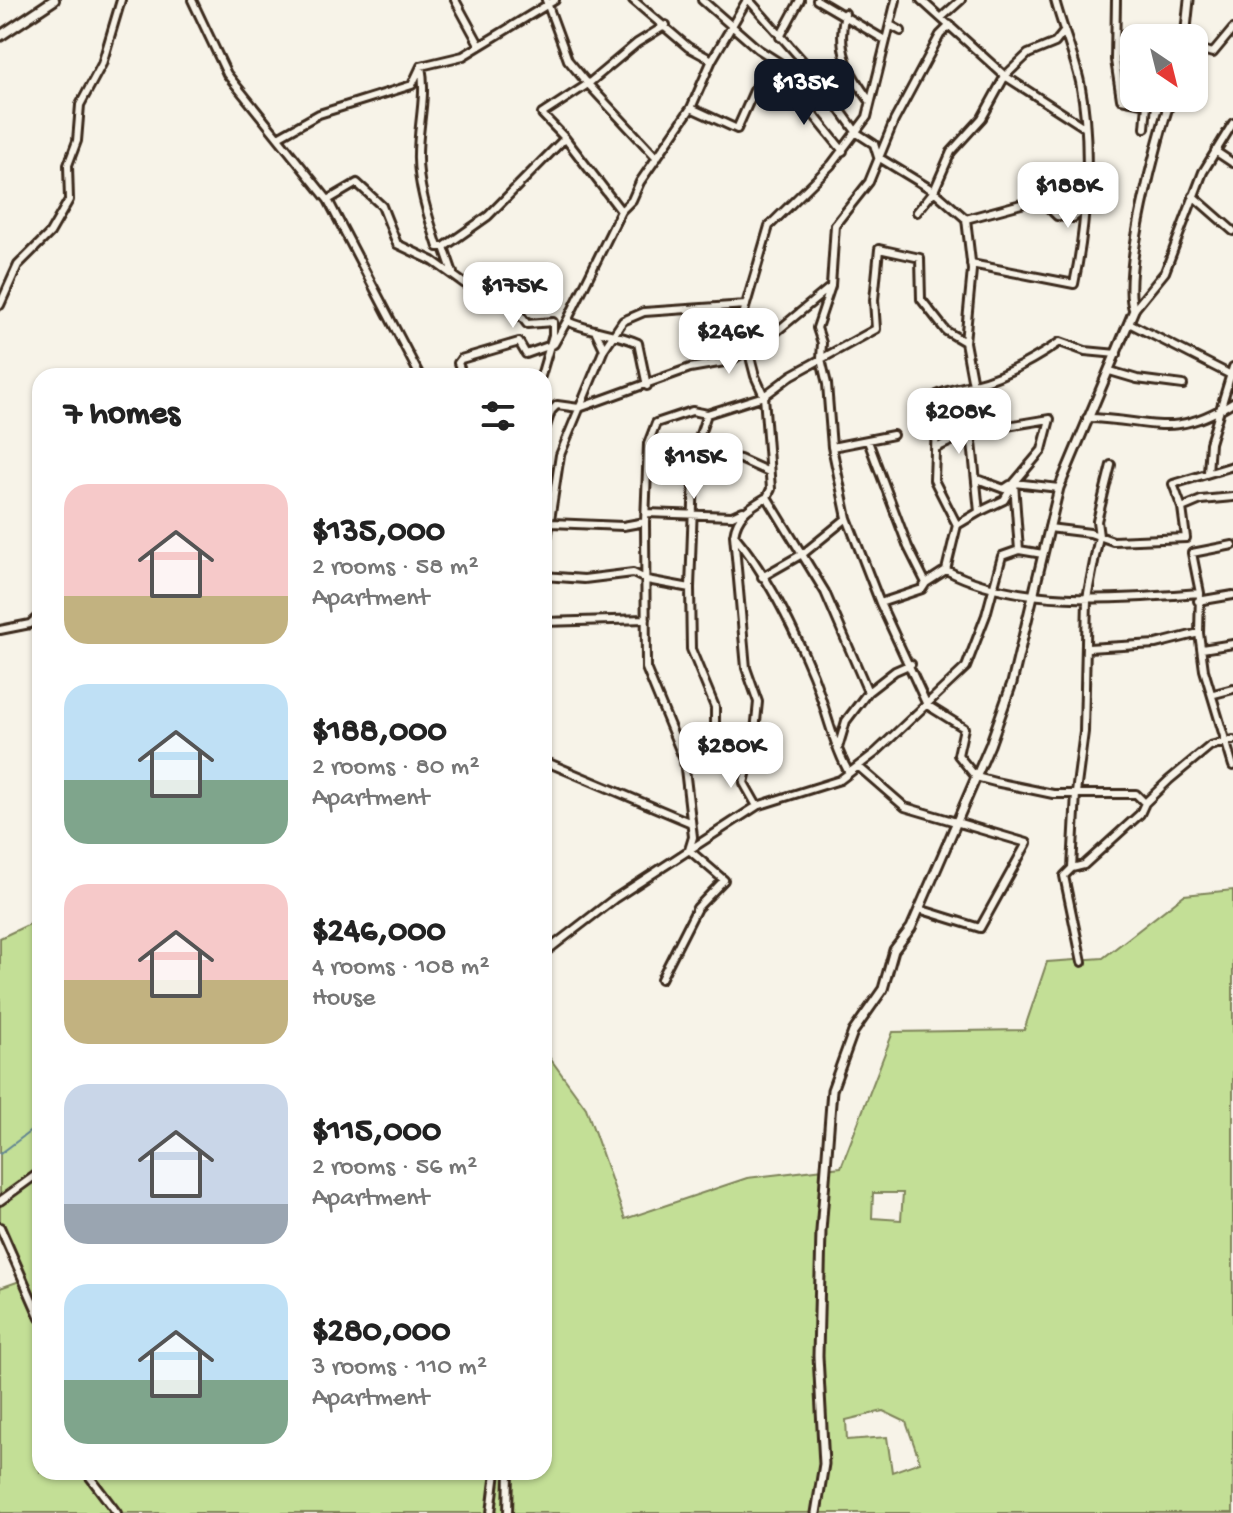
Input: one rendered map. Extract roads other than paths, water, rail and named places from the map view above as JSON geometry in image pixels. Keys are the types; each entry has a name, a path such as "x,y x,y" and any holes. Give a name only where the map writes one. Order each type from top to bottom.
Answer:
{"main road":[{"path":"1,35 54,0"}],"street":[{"path":"0,305 18,265 50,233 69,200 68,165 77,141 80,105 102,64 121,0"},
{"path":"192,0 227,74 328,200 416,368"},
{"path":"455,0 479,44"},
{"path":"633,0 666,25 688,47 712,60"},
{"path":"702,0 780,63 795,81 796,93 843,151"},
{"path":"460,368 458,363 461,359 519,342 526,354 554,344 621,211 632,200 691,108 712,60 748,0 816,76 857,133 874,144 878,157 934,191 966,219 971,264 965,342 973,385 971,432 979,512"},
{"path":"780,37 800,0"},
{"path":"817,0 845,13 885,40"},
{"path":"646,513 732,516 767,497 771,489 764,396 742,326 746,305 769,226 843,151 867,117 896,0"},
{"path":"921,0 1005,76 1084,127"},
{"path":"942,17 961,0"},
{"path":"971,264 1074,284 1081,249 1084,127 1079,80 1055,0"},
{"path":"1116,0 1115,60 1121,99 1147,104 1145,128"},
{"path":"1186,24 1189,0"},
{"path":"421,66 463,56 550,2 568,60 657,158"},
{"path":"845,13 840,42 854,80 870,101"},
{"path":"621,211 565,138 542,114 588,84 637,43 666,25"},
{"path":"890,25 901,31"},
{"path":"950,25 940,35 878,157 869,182 835,225 831,286 817,328 822,343 821,359 827,384 832,447 847,518 880,603 911,664 927,705 964,728 958,755 976,777 1053,794 1136,794 1145,803"},
{"path":"1208,52 1213,53 1233,29"},
{"path":"917,212 934,191 951,152 982,118 1005,76 1028,54 1055,43 1063,33"},
{"path":"278,137 319,114 412,85 421,66"},
{"path":"421,66 425,84 418,118 419,175 438,247 444,247 488,216 565,138"},
{"path":"691,108 737,129 757,84 774,92 796,93"},
{"path":"1134,310 1129,297 1134,256 1152,161 1167,112"},
{"path":"816,1513 824,1464 818,1356 821,1231 832,1090 853,1032 883,989 894,950 911,928 976,777 1012,683 1059,488 1087,418 1134,310 1165,272 1193,196 1233,123"},
{"path":"1215,151 1233,163"},
{"path":"328,200 357,183 382,206 397,244 453,273 465,284 492,277 527,324 553,322 553,335 543,368"},
{"path":"1193,196 1233,231"},
{"path":"966,219 1025,203 1044,203 1057,216 1073,218 1082,211"},
{"path":"444,247 453,273"},
{"path":"689,850 693,837 684,760 646,668 648,444 656,423 692,411 707,414 764,396 821,359 876,329 874,300 879,249 920,258 921,299 946,331 965,342"},
{"path":"552,412 554,407 579,408 690,368 730,361 748,350 763,328 769,334 776,332 831,286"},
{"path":"552,515 560,455 604,349 632,314 746,305"},
{"path":"567,321 616,333 638,343 647,386"},
{"path":"1129,323 1232,372 1210,443 1208,473"},
{"path":"595,330 604,349"},
{"path":"880,603 922,589 946,570 957,525 934,480 937,395 960,385 973,385 1037,358 1060,342 1085,351 1117,354"},
{"path":"1110,371 1137,379 1183,385"},
{"path":"1087,418 1154,427 1190,425 1233,402"},
{"path":"684,760 715,747 715,707 691,649 691,516 695,449 707,414"},
{"path":"936,448 971,432 1050,419 1042,450 1004,500 957,525"},
{"path":"832,447 893,435"},
{"path":"868,441 908,547 926,583"},
{"path":"648,444 695,449 740,459 769,472"},
{"path":"1072,868 1076,793 1084,732 1087,598 1099,536 1097,521 1111,465"},
{"path":"1049,528 1113,541 1186,538 1182,508 1173,484 1233,466"},
{"path":"977,479 1004,489 1014,483 1059,488"},
{"path":"1014,483 1019,550"},
{"path":"767,497 825,592 868,692"},
{"path":"1182,508 1201,500 1233,497"},
{"path":"746,509 736,521 734,535 746,668 758,702 754,741 744,783 757,806"},
{"path":"762,577 804,553 847,518"},
{"path":"552,523 623,526 645,522"},
{"path":"734,535 762,577 812,673 837,751 849,773"},
{"path":"1233,545 1192,553 1199,597 1199,633 1204,670 1230,741 1233,766"},
{"path":"552,947 614,899 757,806 840,780 859,767 966,667 986,615 1002,556 1019,550 1043,554"},
{"path":"946,570 969,582 1034,596 1233,595"},
{"path":"552,577 584,579 633,573 647,580 690,588"},
{"path":"552,622 646,619"},
{"path":"0,630 32,622"},
{"path":"1088,648 1156,644 1199,633"},
{"path":"1202,649 1233,644"},
{"path":"837,751 846,721 868,692 895,671 911,664"},
{"path":"1214,694 1233,689"},
{"path":"1082,962 1064,876 1072,868 1084,865 1140,814 1145,803 1210,746 1230,741"},
{"path":"552,764 689,822"},
{"path":"859,767 905,807 1027,843 980,928 919,909"},
{"path":"661,979 697,908 724,880 689,850"},
{"path":"0,1201 32,1178"},
{"path":"0,1227 32,1300"},
{"path":"92,1480 117,1513"},
{"path":"491,1513 495,1480"},
{"path":"508,1513 509,1480"}],"waterway":[{"path":"0,1154 32,1130"}]}
